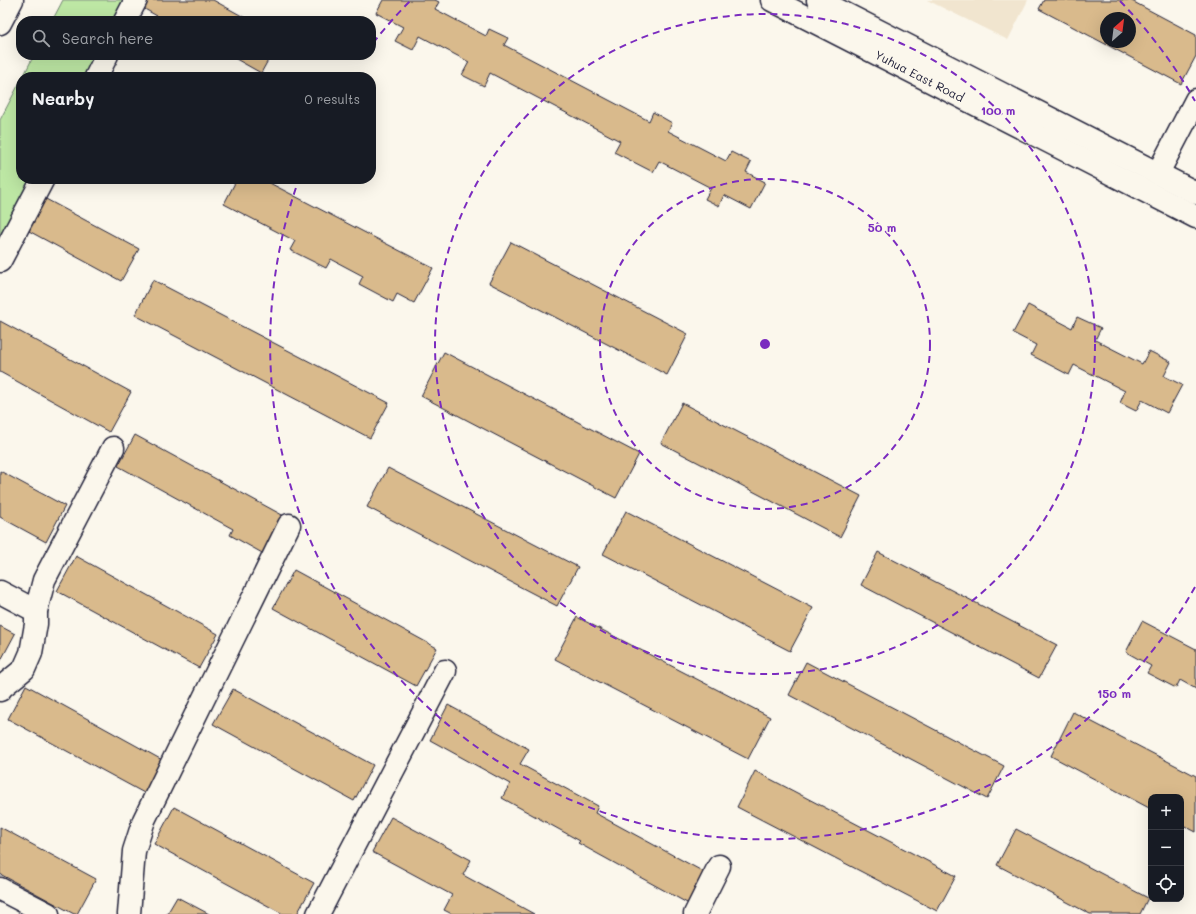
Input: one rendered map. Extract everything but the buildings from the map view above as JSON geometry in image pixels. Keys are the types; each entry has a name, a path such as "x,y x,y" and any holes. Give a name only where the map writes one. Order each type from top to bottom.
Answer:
{"street":[{"path":"0,23 12,0"},
{"path":"128,16 136,0"},
{"name":"Yuhua East Road","path":"772,0 1196,217"},
{"name":"Yuhua East Road","path":"818,0 1196,193"},
{"path":"98,72 104,60"},
{"path":"1158,173 1196,100"},
{"path":"0,261 40,184"},
{"path":"0,690 24,669 31,653 36,624 36,611 44,580 114,448"},
{"path":"129,914 134,851 144,820 289,525"},
{"path":"0,592 36,611"},
{"path":"318,914 445,671"},
{"path":"695,914 719,866"},
{"path":"0,889 48,914"}],"shaded area":[{"path":"927,0 1028,0 1008,40"}],"green space":[{"path":"63,0 127,0 119,16 55,16"},
{"path":"32,60 96,60 90,72 26,72"},
{"path":"16,90 16,184 31,184 0,245 0,120"}]}
